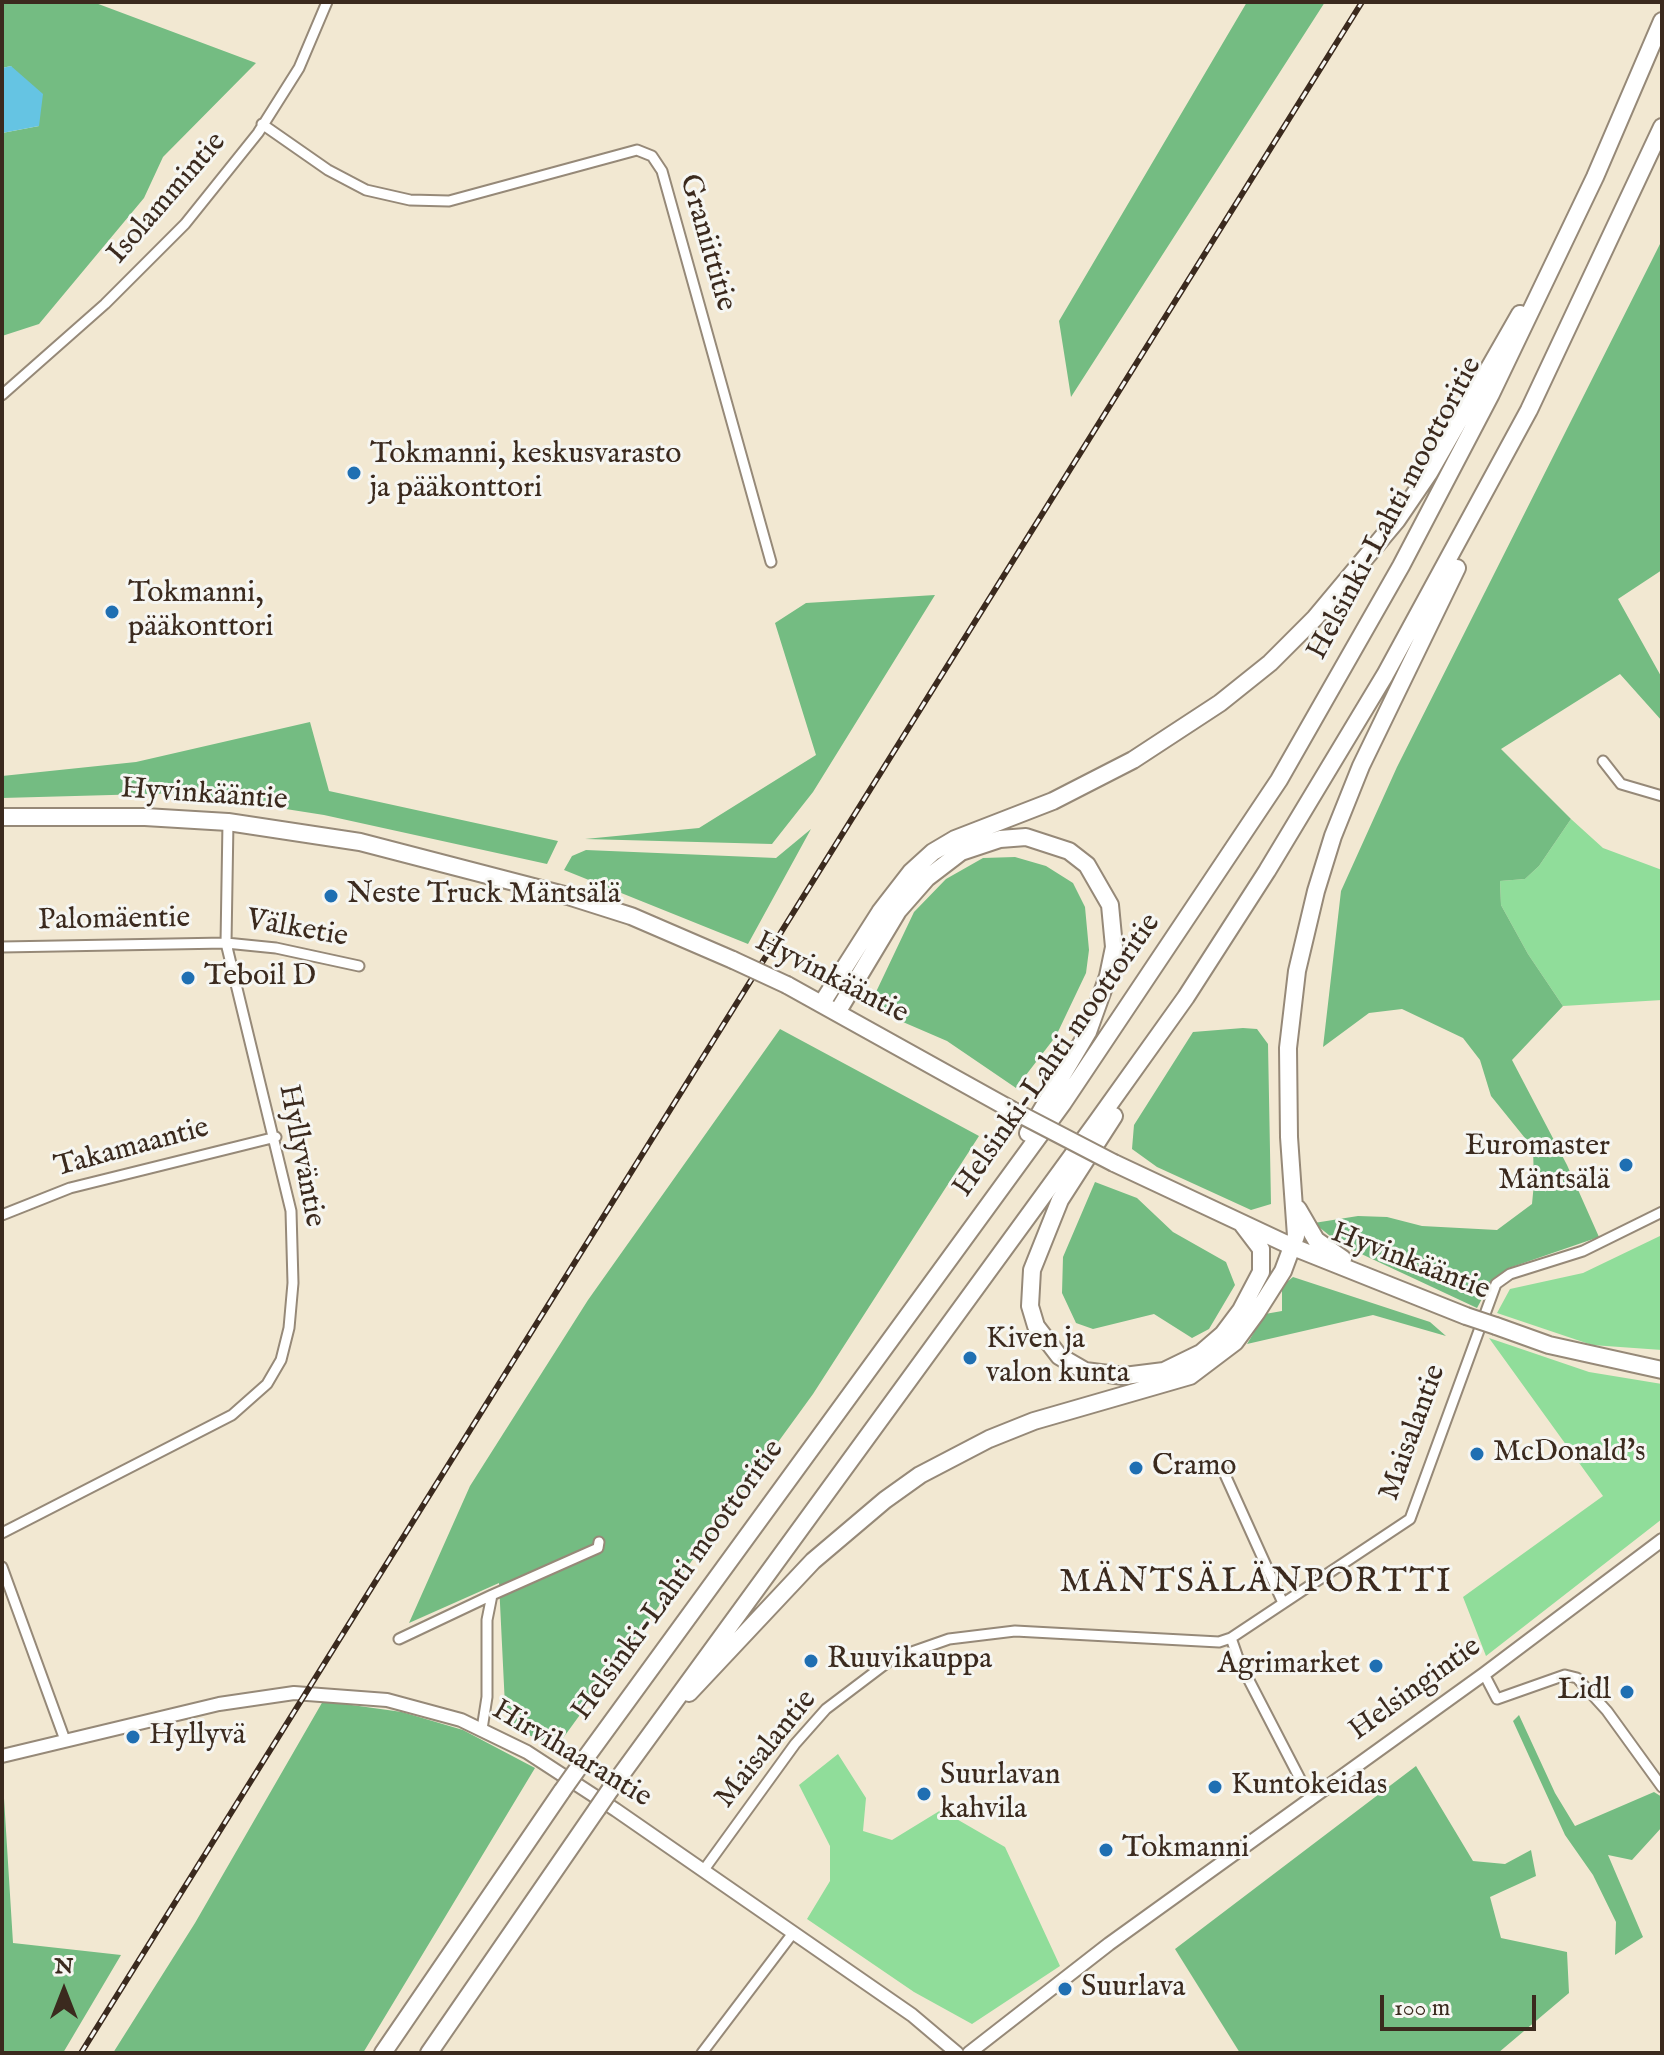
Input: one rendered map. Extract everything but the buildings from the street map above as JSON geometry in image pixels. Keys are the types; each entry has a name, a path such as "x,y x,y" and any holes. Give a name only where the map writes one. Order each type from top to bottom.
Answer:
{"highway":[{"name":"Helsinki-Lahti moottoritie","path":"383,2053 579,1767 1132,1004 1279,780 1401,566 1544,286 1662,21"},
{"path":"654,1729 813,1561 885,1500 920,1475 989,1439 1047,1417 1167,1384 1206,1367 1235,1342 1283,1271 1293,1247 1296,1220 1289,1137 1288,1048 1297,971 1333,836 1361,766 1662,127"},
{"path":"830,1007 880,912 911,872 933,852 955,839 1053,801 1133,760 1220,703 1270,663 1315,618 1397,520 1462,419 1516,318 1544,286"},
{"path":"1242,1224 1261,1249 1261,1272 1254,1289 1223,1334 1184,1363 1145,1375 1104,1375 1085,1371 1059,1356 1036,1326 1029,1288 1037,1250 1047,1226 1186,997 1321,784 1446,567 1529,410"},
{"name":"Hyvinkääntie","path":"2,817 131,817 228,822 360,842 490,873 631,916 787,985 1114,1163 1293,1247 1466,1316 1589,1355 1662,1370"},
{"path":"830,1007 898,911 927,878 976,845 1026,837 1050,843 1087,865 1110,905 1114,947 1104,991 1088,1032 1050,1099 924,1293"},
{"path":"429,2053 610,1790 1007,1248 1186,997"},
{"path":"1294,1190 1300,1215 1316,1240 1389,1286"},
{"name":"Hyvinkääntie","path":"1589,1355 1662,1359"}],"street":[{"name":"Isolammintie","path":"2,395 159,252 262,124 299,68 327,2"},
{"name":"Graniittitie","path":"262,124 328,170 366,190 410,200 449,201 637,150 652,156 662,171 771,562"},
{"path":"1603,761 1621,784 1662,796"},
{"name":"Hyllyväntie","path":"2,1533 232,1415 267,1384 281,1360 289,1328 293,1283 291,1211 276,1137 226,943 228,822"},
{"name":"Palomäentie","path":"2,947 226,943"},
{"name":"Välketie","path":"226,943 276,948 359,966"},
{"name":"Takamaantie","path":"2,1215 70,1188 276,1137"},
{"name":"Maisalantie","path":"703,1871 795,1744 826,1709 892,1659 949,1639 1015,1631 1219,1642 1231,1638 1410,1519 1496,1284 1510,1274 1583,1251 1662,1212"},
{"path":"1222,1468 1283,1603"},
{"name":"Helsingintie","path":"969,2053 1109,1944 1484,1674 1662,1540"},
{"path":"399,1639 598,1548 599,1542"},
{"path":"2,1567 65,1740"},
{"path":"482,1729 487,1697 487,1620 492,1595"},
{"path":"1231,1638 1239,1661 1311,1800"},
{"path":"1484,1674 1497,1699 1565,1675 1577,1678 1607,1711 1662,1787"},
{"name":"Hirvihaarantie","path":"2,1756 219,1704 294,1693 387,1700 482,1729 537,1758 703,1871 912,2015 957,2053"},
{"path":"702,2053 793,1933"}],"green space":[{"path":"2,2 93,2 256,63 163,157 144,198 39,324 2,336 2,133 39,126 11,66 2,68"},
{"path":"1247,2 1325,2 1071,397 1059,321"},
{"path":"1662,240 1662,570 1618,599 1662,678 1662,721 1620,674 1501,749 1571,819 1539,866 1525,879 1500,881 1501,905 1528,954 1563,1006 1512,1060 1567,1165 1599,1237 1509,1268 1492,1280 1477,1308 1340,1244 1314,1223 1358,1216 1387,1217 1422,1226 1497,1230 1532,1204 1534,1183 1533,1148 1491,1096 1480,1060 1463,1038 1402,1009 1369,1013 1323,1047 1341,891 1397,767"},
{"path":"935,595 813,792 772,844 585,839 699,828 816,755 775,623 806,603"},
{"path":"310,722 329,791 558,841 547,864 324,815 184,793 2,798 2,776 136,762"},
{"path":"1571,819 1603,848 1662,870 1662,1000 1563,1006 1528,954 1501,905 1500,881 1525,879 1539,866"},
{"path":"811,829 748,944 564,870 572,856 586,850 776,858"},
{"path":"1015,857 1046,866 1073,883 1085,907 1089,950 1086,973 1056,1036 1016,1088 947,1041 889,1016 876,992 914,912 946,879 983,858"},
{"path":"780,1029 979,1136 813,1394 558,1745 519,1732 505,1706 499,1583 409,1623 470,1486 588,1300"},
{"path":"1257,1029 1268,1044 1271,1204 1251,1210 1157,1167 1132,1149 1134,1125 1193,1032"},
{"path":"1095,1182 1137,1198 1173,1232 1226,1262 1235,1285 1209,1329 1192,1338 1154,1314 1093,1329 1076,1323 1062,1293 1063,1257"},
{"path":"1662,1235 1662,1350 1592,1345 1497,1313 1510,1289 1583,1273"},
{"path":"1293,1277 1430,1322 1446,1336 1373,1315 1247,1344 1265,1314 1282,1311 1282,1286"},
{"path":"1489,1338 1589,1372 1662,1384 1662,1519 1486,1656 1463,1597 1603,1496"},
{"path":"323,1701 402,1712 463,1730 535,1768 363,2053 113,2053 195,1923"},
{"path":"1519,1715 1555,1793 1575,1826 1654,1792 1662,1797 1662,1827 1632,1860 1608,1855 1643,1937 1615,1955 1616,1922 1593,1875 1565,1835 1513,1721"},
{"path":"838,1754 866,1798 863,1831 892,1840 941,1810 1005,1847 1060,1966 972,2024 914,1992 807,1919 830,1881 830,1846 799,1785"},
{"path":"2,1766 13,1943 121,1955 63,2053 2,2053"},
{"path":"1416,1766 1473,1861 1505,1864 1531,1850 1536,1876 1490,1897 1501,1938 1567,1952 1569,1993 1498,2053 1240,2053 1175,1949"}],"water":[{"path":"11,66 43,94 39,126 2,133 2,68"}],"railway":[{"path":"81,2053 1362,2"}],"place":[{"name":"Tokmanni, keskusvarasto ja pääkonttori","path":"354,473"},
{"name":"Tokmanni, pääkonttori","path":"112,612"},
{"name":"Neste Truck Mäntsälä","path":"331,896"},
{"name":"Teboil D","path":"188,978"},
{"name":"Euromaster Mäntsälä","path":"1626,1165"},
{"name":"Kiven ja valon kunta","path":"970,1358"},
{"name":"McDonald's","path":"1477,1454"},
{"name":"Cramo","path":"1136,1468"},
{"name":"Ruuvikauppa","path":"811,1661"},
{"name":"Agrimarket","path":"1376,1666"},
{"name":"Lidl","path":"1627,1692"},
{"name":"Hyllyvä","path":"133,1737"},
{"name":"Kuntokeidas","path":"1215,1787"},
{"name":"Suurlavan kahvila","path":"924,1794"},
{"name":"Tokmanni","path":"1106,1850"},
{"name":"Suurlava","path":"1065,1989"}],"district":[{"name":"MÄNTSÄLÄNPORTTI","path":"1256,1584"}]}
